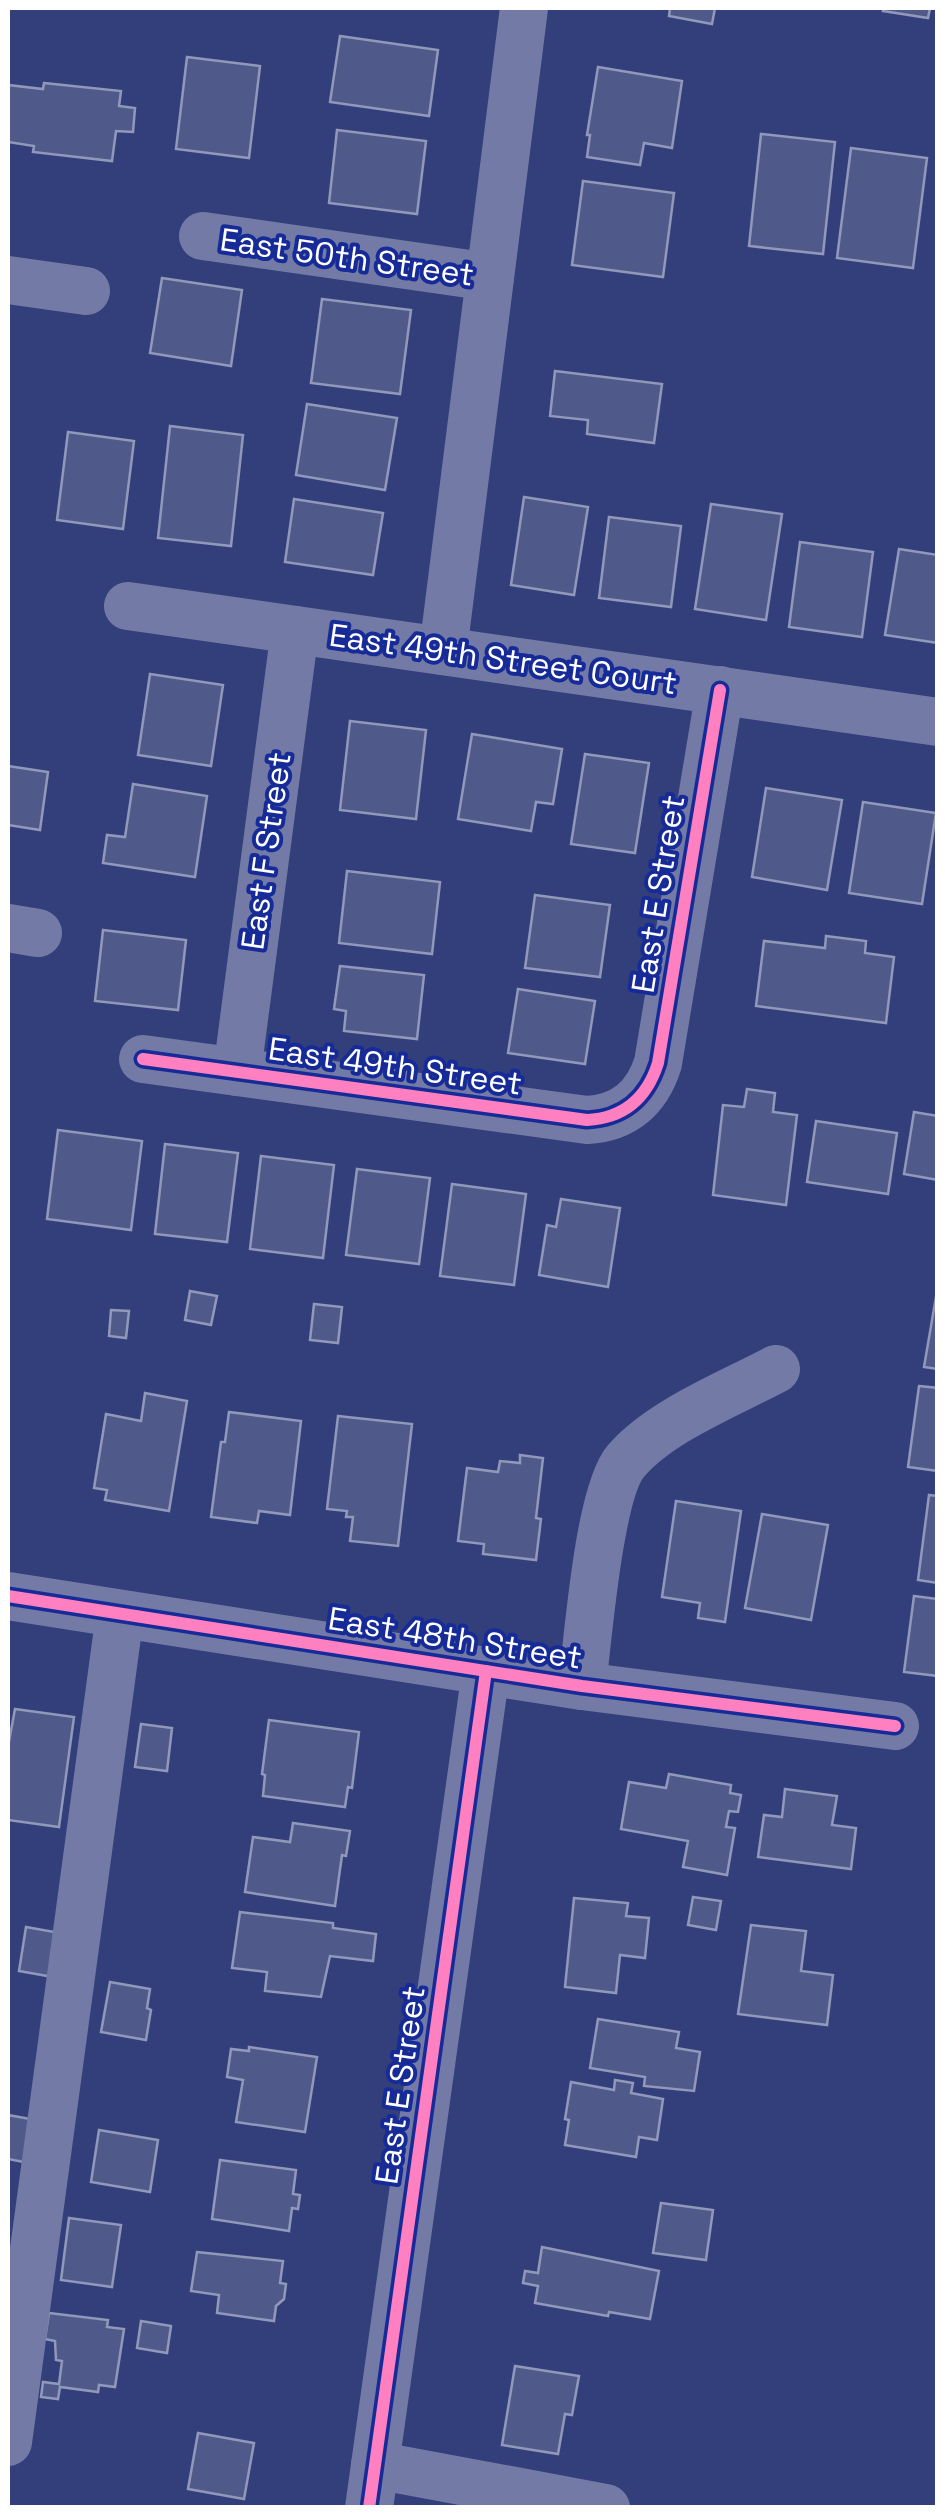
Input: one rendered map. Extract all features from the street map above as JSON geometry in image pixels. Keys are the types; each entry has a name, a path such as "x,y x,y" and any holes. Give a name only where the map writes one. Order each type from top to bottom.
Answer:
{"street":[{"path":"443,651 524,8"},
{"name":"East 50th Street","path":"204,236 490,277"},
{"path":"8,280 86,290"},
{"name":"East 49th Street Court","path":"128,606 938,722"},
{"name":"East F Street","path":"237,1072 295,630"},
{"name":"East E Street","path":"636,1102 650,1084 658,1063 720,690"},
{"name":"East 49th Street","path":"143,1059 587,1120 609,1118 636,1102"},
{"path":"582,1686 607,1503 623,1464 648,1440 776,1369"},
{"name":"East 48th Street","path":"8,1596 582,1686 895,1726"},
{"path":"8,2442 120,1614"},
{"name":"East E Street","path":"372,2486 486,1671"},
{"path":"372,2486 606,2508"}],"building":[{"path":"670,8 715,8 712,24 669,16"},
{"path":"930,8 928,18 883,11"},
{"path":"340,36 438,50 429,116 330,102"},
{"path":"187,57 260,66 249,158 176,149"},
{"path":"598,67 682,81 672,148 644,143 640,165 587,157"},
{"path":"44,83 121,91 119,106 135,108 133,132 116,131 112,161 33,152 34,146 8,142 8,85 43,89"},
{"path":"337,130 426,141 417,214 329,203"},
{"path":"761,134 835,142 823,254 749,246"},
{"path":"851,148 927,158 913,268 837,258"},
{"path":"583,181 674,193 663,277 572,265"},
{"path":"162,278 242,290 231,366 150,353"},
{"path":"322,299 411,310 400,394 311,383"},
{"path":"555,371 662,384 654,443 587,434 588,420 550,416"},
{"path":"307,404 397,418 385,490 296,475"},
{"path":"170,426 243,435 231,546 158,538"},
{"path":"68,432 134,441 123,529 57,520"},
{"path":"524,497 588,507 574,595 511,585"},
{"path":"294,499 383,513 373,575 285,562"},
{"path":"711,504 782,514 766,620 695,609"},
{"path":"609,517 681,526 671,607 599,598"},
{"path":"800,542 873,552 862,637 789,627"},
{"path":"899,549 938,555 938,643 885,635"},
{"path":"150,674 223,685 211,766 138,755"},
{"path":"350,721 426,730 416,819 340,810"},
{"path":"472,734 562,749 553,804 536,802 531,831 458,819"},
{"path":"585,754 649,763 635,853 571,844"},
{"path":"8,766 48,772 40,830 8,825"},
{"path":"133,784 207,796 195,877 103,863 107,835 125,837"},
{"path":"766,788 842,800 827,890 752,877"},
{"path":"863,802 936,813 922,904 849,893"},
{"path":"347,871 440,882 432,954 339,943"},
{"path":"535,895 610,905 600,977 525,968"},
{"path":"103,930 186,940 178,1010 95,1001"},
{"path":"826,936 866,941 865,953 894,957 886,1023 756,1006 764,941 825,948"},
{"path":"340,966 424,975 417,1039 344,1031 346,1011 334,1009"},
{"path":"518,989 595,1001 585,1064 508,1053"},
{"path":"747,1089 775,1093 773,1112 797,1115 786,1205 713,1195 723,1105 744,1107"},
{"path":"914,1112 938,1116 938,1180 904,1174"},
{"path":"816,1121 897,1133 888,1194 807,1182"},
{"path":"58,1130 142,1141 131,1230 47,1219"},
{"path":"165,1144 238,1153 227,1242 155,1234"},
{"path":"261,1156 334,1165 323,1258 250,1249"},
{"path":"357,1169 430,1178 419,1264 346,1255"},
{"path":"452,1184 526,1194 514,1285 440,1276"},
{"path":"561,1199 620,1208 608,1287 539,1275 547,1225 556,1227"},
{"path":"190,1291 217,1296 211,1325 185,1320"},
{"path":"938,1291 938,1369 924,1367"},
{"path":"314,1304 342,1307 338,1343 310,1340"},
{"path":"111,1310 129,1311 126,1338 109,1336"},
{"path":"919,1386 938,1388 938,1471 908,1467"},
{"path":"145,1393 187,1401 169,1511 105,1500 107,1490 94,1488 106,1414 141,1421"},
{"path":"229,1412 301,1421 290,1515 259,1511 257,1523 211,1517"},
{"path":"338,1416 412,1424 398,1546 350,1541 353,1517 346,1517 347,1511 327,1509"},
{"path":"520,1455 543,1458 536,1560 483,1554 484,1544 458,1541 467,1468 498,1472 500,1461 520,1463"},
{"path":"929,1495 938,1496 938,1583 918,1580"},
{"path":"676,1501 741,1511 725,1622 698,1618 700,1603 662,1597"},
{"path":"762,1514 828,1525 811,1620 745,1608"},
{"path":"914,1596 938,1599 938,1676 904,1672"},
{"path":"15,1709 74,1717 59,1827 8,1820 8,1747"},
{"path":"269,1720 359,1732 352,1788 348,1787 345,1807 263,1796"},
{"path":"141,1724 172,1728 167,1771 135,1767"},
{"path":"669,1774 731,1785 730,1793 741,1795 738,1812 729,1811 726,1827 735,1828 727,1875 683,1867 688,1841 621,1829 629,1782 666,1788"},
{"path":"785,1789 837,1796 832,1825 856,1828 851,1869 758,1857 764,1815 782,1817"},
{"path":"293,1823 350,1831 346,1856 342,1855 335,1906 245,1892 253,1837 290,1842"},
{"path":"693,1897 721,1901 716,1930 688,1925"},
{"path":"574,1898 628,1903 626,1916 649,1918 645,1958 620,1955 616,1993 565,1987"},
{"path":"240,1912 333,1923 333,1928 376,1934 373,1961 330,1956 321,1997 265,1991 267,1972 232,1968"},
{"path":"751,1925 806,1931 801,1971 833,1975 827,2025 738,2014"},
{"path":"26,1927 60,1933 53,1977 19,1971"},
{"path":"110,1982 150,1989 146,2040 101,2032"},
{"path":"598,2019 679,2032 676,2048 700,2052 694,2091 644,2086 645,2077 590,2068"},
{"path":"249,2047 317,2057 305,2132 236,2122 243,2080 227,2077 231,2049 249,2051"},
{"path":"615,2080 633,2083 631,2093 663,2099 657,2140 639,2137 636,2157 565,2145 571,2082 614,2090"},
{"path":"8,2115 36,2120 29,2163 8,2159"},
{"path":"99,2130 158,2140 150,2192 91,2182"},
{"path":"220,2160 296,2170 293,2194 300,2195 298,2209 292,2208 289,2231 212,2219"},
{"path":"661,2203 713,2210 706,2260 653,2253"},
{"path":"69,2218 121,2225 112,2287 61,2280"},
{"path":"542,2247 659,2271 650,2319 535,2303 538,2286 523,2283 525,2271 538,2273"},
{"path":"197,2252 283,2261 280,2283 286,2284 284,2299 276,2306 274,2321 217,2313 219,2295 191,2291"},
{"path":"49,2313 108,2320 107,2327 124,2329 115,2387 99,2385 98,2392 60,2387 58,2399 41,2397 43,2382 59,2384 62,2361 56,2360 55,2341 45,2339"},
{"path":"141,2321 171,2326 167,2353 137,2348"},
{"path":"515,2366 579,2376 572,2415 565,2414 558,2454 502,2445"},
{"path":"198,2433 254,2443 244,2499 188,2489"}],"cycle path":[{"path":"143,1059 587,1120 623,1110 640,1096 658,1063 720,690"},
{"path":"8,1596 582,1686 895,1726"},
{"path":"369,2508 486,1671"}]}
